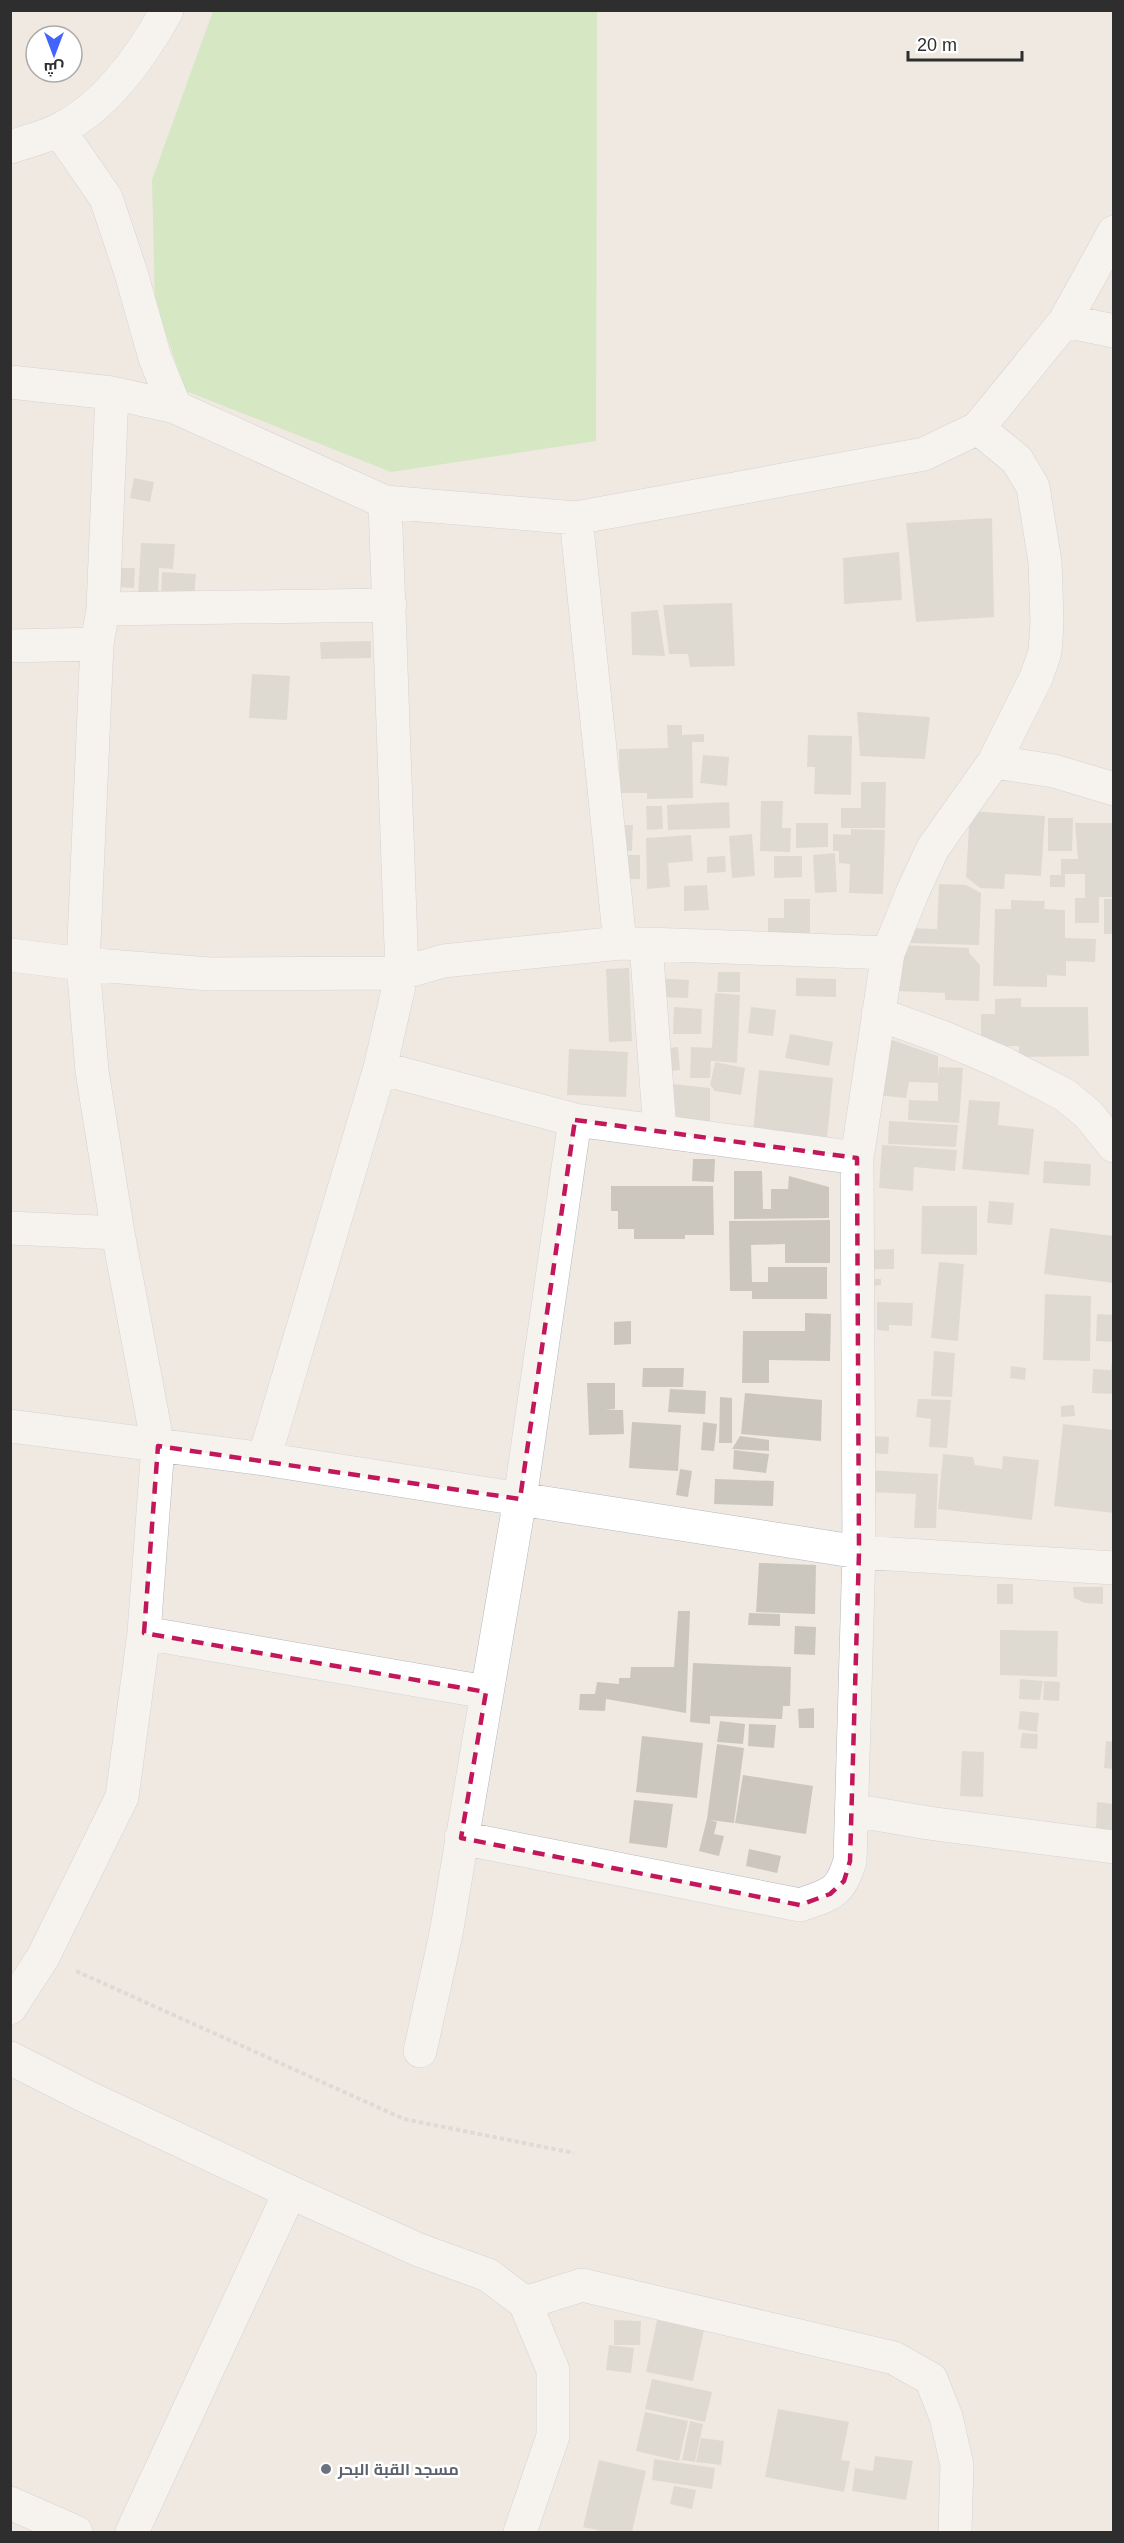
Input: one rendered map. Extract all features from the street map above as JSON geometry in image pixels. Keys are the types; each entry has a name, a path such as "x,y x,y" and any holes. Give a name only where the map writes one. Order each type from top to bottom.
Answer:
{"street":[{"path":"10,147 59,130 100,102 141,52 166,10"},
{"path":"59,130 106,198 131,273 155,358 175,407"},
{"path":"10,382 112,393 175,407 385,502 576,518 924,454 978,428 1065,321 1113,232"},
{"path":"1065,321 1113,331"},
{"path":"10,2008 43,1957 122,1797 144,1633 158,1446 118,1233 92,1071 83,964 97,644 103,609 112,393"},
{"path":"461,1838 800,1905 830,1894 844,1881 850,1861 859,1552 856,1158 878,1014 888,953 913,891 933,848 994,762 1036,678 1045,652 1047,622 1045,562 1033,487 1017,460 978,428"},
{"path":"264,1459 380,1068 402,973 385,502"},
{"path":"576,518 660,1131"},
{"path":"103,609 390,606"},
{"path":"10,646 97,644"},
{"path":"994,762 1054,771 1113,789"},
{"path":"10,955 83,964 210,974 402,973 442,962 633,944 888,953"},
{"path":"878,1014 942,1037 1003,1063 1065,1095 1088,1114 1113,1146"},
{"path":"380,1068 575,1120 856,1158"},
{"path":"420,2051 446,1934 520,1499 575,1120"},
{"path":"10,1228 118,1233"},
{"path":"10,1426 264,1459 859,1552 1113,1568"},
{"path":"144,1633 486,1692"},
{"path":"852,1810 928,1823 1113,1847"},
{"path":"10,2058 87,2097 290,2192 419,2250 488,2275 525,2303 553,2370 553,2436 520,2532"},
{"path":"132,2532 290,2192"},
{"path":"525,2303 582,2285 894,2358 932,2379 946,2418 957,2465 955,2532"},
{"path":"10,2503 76,2532"}],"path":[{"path":"43,1957 404,2119 574,2153"}],"highlighted area":[{"path":"575,1120 857,1158 859,1552 850,1861 844,1881 830,1894 800,1905 461,1838 486,1692 144,1633 158,1446 520,1499"}],"green space":[{"path":"213,11 597,11 596,441 391,472 186,391 155,303 152,180"}],"building":[{"path":"134,478 154,482 150,502 130,498"},
{"path":"992,518 994,617 916,622 906,523"},
{"path":"141,543 175,544 173,569 159,568 158,597 138,596"},
{"path":"899,552 902,600 844,604 843,558"},
{"path":"120,568 135,568 134,588 119,587"},
{"path":"162,572 196,574 194,598 161,596"},
{"path":"732,603 735,666 690,667 688,654 669,654 663,605"},
{"path":"658,610 665,656 632,655 631,612"},
{"path":"371,641 371,658 321,659 320,642"},
{"path":"252,674 290,676 287,720 249,718"},
{"path":"857,712 930,717 925,759 860,756"},
{"path":"667,725 682,725 682,735 704,734 704,742 692,742 693,798 647,799 647,793 620,793 619,749 668,748"},
{"path":"808,735 852,736 851,795 814,794 815,767 807,767"},
{"path":"703,755 729,757 727,786 700,783"},
{"path":"861,782 886,782 885,828 841,828 841,808 861,808"},
{"path":"761,801 783,801 782,828 791,828 790,852 760,851"},
{"path":"729,802 730,828 668,830 667,805"},
{"path":"646,806 662,806 663,829 647,830"},
{"path":"970,811 1045,816 1041,876 1005,874 1004,889 980,888 966,877"},
{"path":"1048,818 1073,818 1072,851 1048,851"},
{"path":"796,823 828,823 828,847 796,848"},
{"path":"1075,823 1114,823 1112,897 1099,897 1099,923 1075,923 1075,898 1085,898 1085,874 1065,874 1065,887 1050,887 1050,875 1061,875 1061,859 1078,859"},
{"path":"617,825 633,825 632,851 618,851"},
{"path":"851,829 885,830 883,894 849,893 850,864 839,863 839,851 833,851 833,834 851,835"},
{"path":"752,834 755,876 732,878 729,836"},
{"path":"691,835 693,861 668,863 670,887 647,889 646,838"},
{"path":"835,853 837,892 815,893 813,855"},
{"path":"620,855 640,855 640,879 620,879"},
{"path":"725,856 726,872 707,873 707,857"},
{"path":"774,856 802,856 802,877 774,878"},
{"path":"939,884 966,885 981,893 979,945 907,943 908,928 937,929"},
{"path":"707,885 709,910 684,911 684,886"},
{"path":"784,899 810,899 810,941 768,941 768,918 784,918"},
{"path":"1104,899 1114,899 1114,934 1104,934"},
{"path":"1011,900 1045,901 1044,909 1065,910 1065,938 1096,939 1095,962 1066,961 1066,976 1047,975 1047,987 993,986 995,909 1011,909"},
{"path":"899,945 969,948 969,953 980,965 979,1001 945,1000 945,993 897,991"},
{"path":"629,968 632,1041 609,1042 606,969"},
{"path":"718,972 740,972 740,992 717,992"},
{"path":"654,978 689,980 688,998 653,997"},
{"path":"796,978 836,979 836,997 796,996"},
{"path":"715,993 740,995 737,1063 711,1061 710,1078 690,1078 691,1047 712,1048"},
{"path":"1021,998 1021,1007 1088,1007 1089,1056 1019,1057 1019,1046 981,1046 981,1014 995,1014 995,999"},
{"path":"674,1007 702,1009 701,1034 673,1034"},
{"path":"751,1007 776,1010 773,1036 748,1033"},
{"path":"790,1034 833,1042 829,1066 785,1058"},
{"path":"881,1036 938,1056 938,1078 939,1067 963,1068 959,1123 908,1120 909,1100 938,1101 938,1083 909,1082 906,1098 876,1095"},
{"path":"678,1047 680,1070 660,1072 658,1049"},
{"path":"569,1049 628,1052 626,1097 567,1095"},
{"path":"715,1062 745,1068 741,1095 715,1091 710,1085"},
{"path":"759,1070 833,1078 826,1149 752,1142"},
{"path":"673,1084 710,1088 710,1128 671,1126"},
{"path":"969,1100 1000,1102 998,1125 1034,1129 1029,1175 962,1169"},
{"path":"889,1121 958,1125 956,1147 888,1144"},
{"path":"882,1145 957,1150 955,1171 914,1167 913,1191 879,1188"},
{"path":"693,1159 715,1159 714,1182 692,1181"},
{"path":"1044,1161 1091,1164 1090,1186 1043,1183"},
{"path":"734,1171 762,1171 763,1209 771,1209 771,1189 788,1189 789,1176 829,1187 829,1218 734,1219"},
{"path":"611,1186 713,1186 714,1235 685,1235 685,1239 634,1239 634,1229 618,1229 618,1211 611,1211"},
{"path":"989,1201 1014,1203 1012,1225 987,1223"},
{"path":"922,1206 977,1206 977,1255 921,1254"},
{"path":"830,1220 830,1263 785,1263 785,1244 751,1245 752,1282 768,1282 768,1267 827,1267 827,1299 752,1299 752,1291 730,1291 729,1221"},
{"path":"1050,1228 1114,1236 1114,1283 1044,1274"},
{"path":"894,1249 894,1269 872,1269 872,1250"},
{"path":"939,1262 964,1264 958,1341 931,1338"},
{"path":"872,1279 881,1279 881,1285 873,1286"},
{"path":"1045,1294 1091,1296 1090,1361 1043,1360"},
{"path":"877,1302 913,1303 912,1326 889,1325 889,1331 877,1330"},
{"path":"805,1313 831,1314 830,1361 769,1360 769,1383 742,1383 743,1331 805,1331"},
{"path":"1097,1314 1114,1315 1114,1342 1096,1341"},
{"path":"631,1321 631,1344 614,1345 614,1322"},
{"path":"934,1351 955,1353 952,1397 931,1396"},
{"path":"1112,1360 1114,1394 1092,1393 1093,1369 1111,1370"},
{"path":"1011,1366 1026,1368 1025,1380 1010,1378"},
{"path":"643,1368 684,1368 683,1387 642,1387"},
{"path":"587,1383 615,1383 615,1409 605,1410 623,1410 624,1434 589,1435"},
{"path":"670,1389 706,1391 705,1414 668,1412"},
{"path":"745,1393 822,1400 821,1441 741,1434"},
{"path":"720,1397 732,1398 732,1443 719,1443"},
{"path":"918,1399 951,1400 947,1448 929,1447 931,1419 916,1417"},
{"path":"1074,1405 1075,1416 1061,1417 1061,1406"},
{"path":"632,1422 681,1425 678,1471 629,1468"},
{"path":"703,1422 717,1424 714,1451 701,1450"},
{"path":"1063,1424 1114,1430 1114,1513 1054,1506"},
{"path":"740,1436 769,1440 769,1451 732,1449"},
{"path":"872,1436 889,1437 888,1454 871,1453"},
{"path":"734,1450 769,1454 766,1473 733,1469"},
{"path":"943,1454 973,1457 975,1465 1002,1469 1003,1456 1039,1460 1032,1520 938,1509"},
{"path":"680,1469 692,1471 688,1497 676,1495"},
{"path":"868,1470 938,1474 936,1528 914,1528 916,1494 868,1492"},
{"path":"715,1479 774,1481 773,1506 714,1504"},
{"path":"759,1563 816,1565 815,1614 756,1612"},
{"path":"997,1584 1013,1584 1013,1604 997,1604"},
{"path":"1073,1587 1103,1587 1103,1604 1085,1603 1074,1598"},
{"path":"678,1611 690,1611 686,1713 606,1699 605,1711 579,1710 580,1694 595,1694 597,1682 619,1684 619,1678 630,1678 631,1667 674,1667"},
{"path":"749,1613 780,1614 780,1626 748,1625"},
{"path":"795,1626 816,1627 815,1655 794,1654"},
{"path":"1000,1630 1058,1631 1057,1677 1000,1675"},
{"path":"693,1663 791,1667 790,1706 783,1706 782,1719 710,1716 710,1724 690,1722"},
{"path":"1020,1679 1043,1681 1040,1700 1019,1699"},
{"path":"1044,1681 1060,1682 1059,1701 1043,1700"},
{"path":"814,1708 814,1728 799,1728 798,1709"},
{"path":"1020,1711 1039,1713 1037,1732 1018,1729"},
{"path":"720,1721 745,1724 743,1744 717,1742"},
{"path":"749,1724 776,1725 774,1748 748,1746"},
{"path":"1022,1733 1038,1734 1037,1749 1020,1748"},
{"path":"642,1736 703,1743 697,1798 636,1792"},
{"path":"1106,1741 1114,1742 1114,1769 1104,1768"},
{"path":"717,1744 744,1748 734,1823 710,1820 717,1822 714,1834 724,1836 719,1856 699,1851 707,1819"},
{"path":"962,1751 984,1752 983,1797 960,1796"},
{"path":"743,1775 813,1786 806,1834 735,1823"},
{"path":"634,1800 673,1804 667,1848 629,1843"},
{"path":"1097,1802 1114,1804 1114,1832 1096,1830"},
{"path":"749,1849 781,1856 777,1873 746,1866"},
{"path":"614,2320 641,2321 640,2345 614,2345"},
{"path":"657,2320 704,2330 693,2381 646,2372"},
{"path":"609,2345 634,2348 631,2373 606,2370"},
{"path":"652,2379 712,2392 705,2422 645,2409"},
{"path":"778,2409 849,2422 841,2460 850,2461 844,2492 765,2477"},
{"path":"645,2412 688,2421 679,2461 636,2451"},
{"path":"690,2421 703,2424 695,2462 682,2460"},
{"path":"701,2438 724,2441 721,2465 696,2462"},
{"path":"875,2456 913,2461 906,2500 852,2491 855,2468 873,2471"},
{"path":"654,2459 715,2468 712,2489 652,2480"},
{"path":"599,2460 646,2471 632,2532 606,2532 583,2527"},
{"path":"674,2486 696,2490 692,2509 670,2504"}],"place":[{"name":"مسجد القبة البحر","path":"326,2469"}]}
